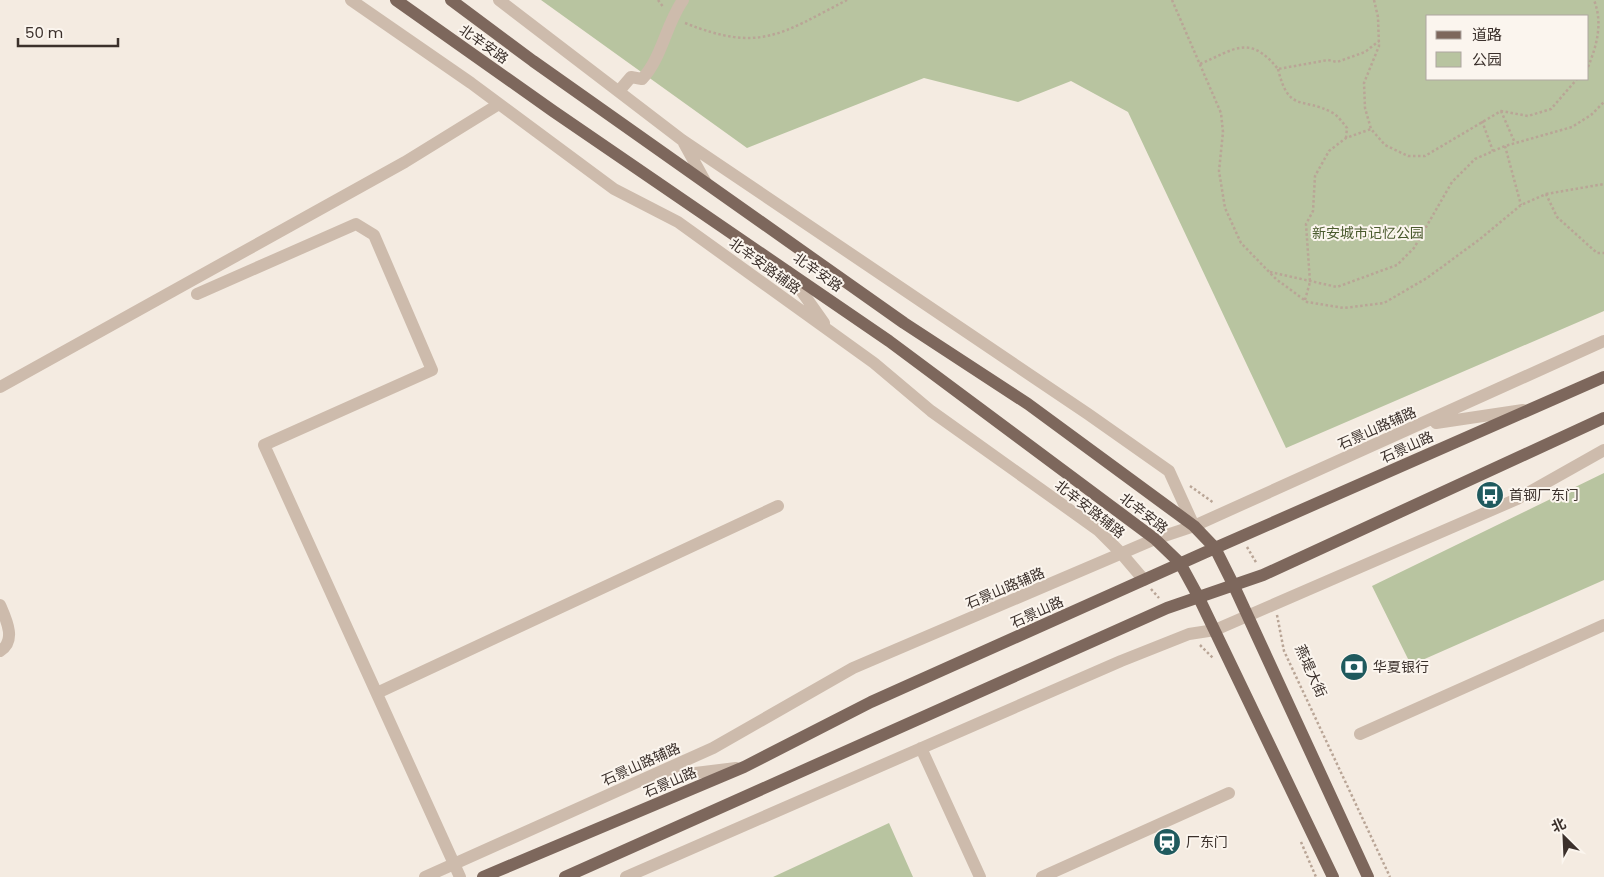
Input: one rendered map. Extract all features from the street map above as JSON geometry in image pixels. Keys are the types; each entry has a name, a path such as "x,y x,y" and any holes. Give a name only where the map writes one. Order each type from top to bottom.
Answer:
{"main road":[{"name":"北辛安路","path":"396,0 553,111 783,266 889,341 1154,539 1180,563 1198,596"},
{"name":"北辛安路","path":"451,0 904,323 1028,404 1194,526 1214,548 1233,584"},
{"name":"石景山路","path":"483,877 744,767 871,702 1180,563 1604,377"},
{"path":"565,877 1167,608 1263,575 1604,418"},
{"path":"1233,584 1246,616 1368,877"},
{"path":"1198,596 1333,877"}],"street":[{"name":"北辛安路辅路","path":"351,0 499,104 614,189 678,222 874,363 931,411 1098,530 1144,580"},
{"path":"499,0 682,140 1088,414 1169,472 1194,526"},
{"path":"619,91 631,77 642,79 650,70 673,14 683,0"},
{"path":"0,387 405,162 499,104"},
{"path":"682,140 706,183"},
{"path":"197,294 356,224 374,235 432,370 264,445 460,877"},
{"path":"783,266 831,332"},
{"name":"石景山路辅路","path":"425,877 713,748 853,668 1154,539 1194,526 1422,425 1604,341"},
{"path":"1422,425 1533,409"},
{"path":"626,877 921,748 1189,634 1215,630 1275,605 1517,499 1604,450"},
{"path":"377,693 778,506"},
{"path":"0,605 8,621 10,636 5,648 0,651"},
{"path":"1360,734 1604,625"},
{"path":"921,748 980,877"},
{"path":"645,779 680,777 744,767"},
{"path":"1042,877 1230,793"}],"path":[{"path":"658,0 661,5 686,23 719,35 749,40 781,34 847,0"},
{"path":"1172,0 1221,113 1223,132 1219,171 1225,208 1241,243 1269,272 1304,300 1344,308 1384,303 1427,278 1480,240 1521,205 1546,194 1604,184"},
{"path":"1374,0 1378,17 1379,46 1364,83 1365,108 1371,129 1384,145 1408,156 1425,156 1501,111 1528,116 1551,109 1576,80"},
{"path":"1589,65 1598,45 1598,11 1594,0"},
{"path":"1278,69 1328,60 1337,62 1365,52 1379,41"},
{"path":"1200,64 1233,48 1251,47 1269,58 1278,69 1282,83 1290,98 1299,104 1309,104 1334,114 1346,128 1346,138"},
{"path":"1269,272 1337,287 1397,265 1414,248 1452,182 1475,159 1514,143 1572,128 1591,115 1604,102"},
{"path":"1501,111 1514,143"},
{"path":"1482,121 1494,151"},
{"path":"1304,300 1310,282 1306,224 1313,211 1315,176 1329,151 1346,138 1371,129"},
{"path":"1505,146 1521,205"},
{"path":"1546,194 1557,217 1597,253 1604,252"},
{"path":"1169,472 1226,512"},
{"path":"1242,536 1263,575"},
{"path":"1144,580 1167,608"},
{"name":"燕堤大街","path":"1275,605 1284,651 1390,877"},
{"path":"1189,634 1218,664"},
{"path":"1296,833 1316,877"}],"green space":[{"name":"新安城市记忆公园","path":"541,0 1604,0 1604,311 1286,448 1128,112 1071,81 1018,102 924,78 747,148"},
{"path":"1604,473 1604,580 1411,665 1372,586"},
{"path":"889,823 913,877 773,877"}],"place":[{"name":"首钢厂东门","path":"1490,495"},
{"name":"华夏银行","path":"1354,667"},
{"name":"厂东门","path":"1167,842"}]}
